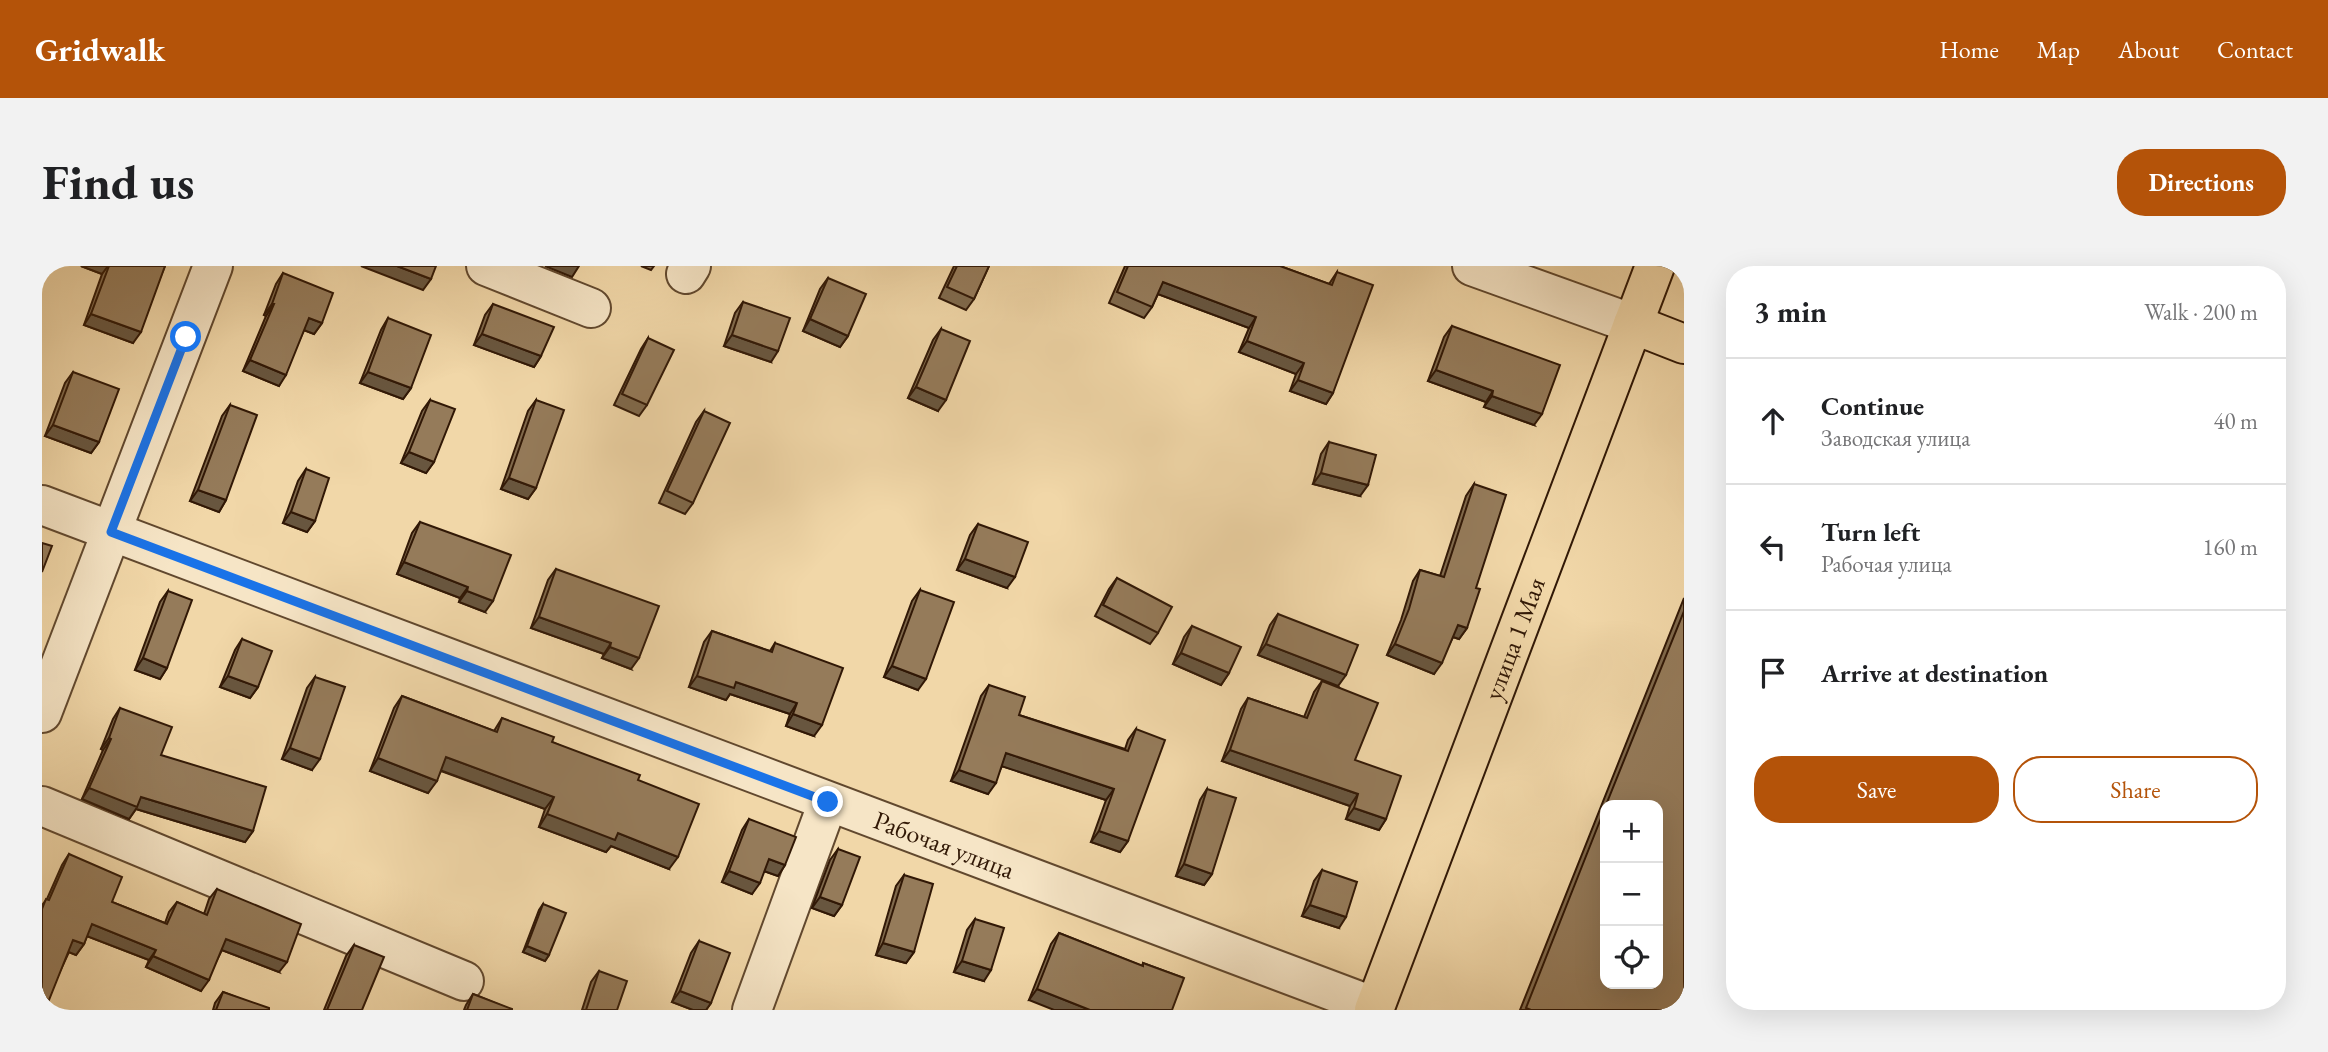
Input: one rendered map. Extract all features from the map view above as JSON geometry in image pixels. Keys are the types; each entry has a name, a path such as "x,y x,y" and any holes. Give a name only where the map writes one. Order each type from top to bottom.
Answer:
{"main road":[{"name":"улица 1 Мая","path":"1374,1008 1655,266"},
{"path":"1633,324 1684,344"}],"street":[{"path":"42,713 213,266"},
{"path":"486,266 591,309"},
{"path":"1472,266 1633,324"},
{"name":"Рабочая улица","path":"42,505 1374,1008"},
{"path":"752,1010 828,802"},
{"path":"42,806 464,981"}],"building":[{"path":"109,266 165,266 141,332 91,314"},
{"path":"397,266 436,266 431,279"},
{"path":"957,266 989,266 974,299 947,287"},
{"path":"1128,266 1280,266 1332,285 1337,272 1373,285 1333,393 1298,380 1304,363 1247,341 1256,317 1163,282 1152,307 1117,292"},
{"path":"283,273 333,293 322,323 309,318 286,375 250,360 274,304"},
{"path":"828,278 866,294 848,336 810,319"},
{"path":"743,302 790,318 778,351 732,335"},
{"path":"493,304 554,327 541,356 482,334"},
{"path":"388,318 431,335 411,388 368,372"},
{"path":"1452,326 1560,365 1542,414 1492,396 1493,391 1436,370"},
{"path":"941,329 970,341 946,400 916,387"},
{"path":"648,338 674,350 647,405 622,394"},
{"path":"73,372 119,389 99,442 53,425"},
{"path":"430,400 455,409 434,462 409,452"},
{"path":"536,400 564,410 536,488 509,478"},
{"path":"230,405 257,415 226,500 198,490"},
{"path":"704,411 730,423 693,503 667,491"},
{"path":"1329,442 1376,455 1368,485 1321,473"},
{"path":"306,469 329,478 315,521 291,512"},
{"path":"1474,484 1506,495 1476,588 1480,589 1467,628 1458,625 1442,663 1395,644 1420,570 1444,577"},
{"path":"420,522 511,555 493,601 467,591 468,587 404,562"},
{"path":"978,524 1028,542 1015,577 965,559"},
{"path":"42,543 52,546 42,572"},
{"path":"556,569 659,606 639,658 610,647 611,643 539,617"},
{"path":"1117,578 1172,607 1158,633 1103,605"},
{"path":"920,590 954,602 926,679 892,666"},
{"path":"168,591 192,600 167,668 143,658"},
{"path":"1684,611 1684,1010 1531,1010 1526,1008 1600,821 1600,989 1663,989 1663,800 1608,800"},
{"path":"1278,614 1358,645 1346,675 1266,644"},
{"path":"1192,626 1241,647 1229,673 1181,653"},
{"path":"712,631 772,652 775,643 843,668 822,725 793,714 797,703 736,682 734,688 697,676"},
{"path":"242,639 272,651 258,687 228,676"},
{"path":"315,677 345,687 320,759 290,748"},
{"path":"1322,681 1378,703 1355,760 1401,776 1386,819 1354,808 1358,794 1230,750 1248,698 1307,718"},
{"path":"989,685 1025,697 1019,715 1128,751 1136,729 1165,740 1128,841 1099,831 1114,789 1006,753 996,783 959,770"},
{"path":"402,696 497,732 502,718 554,737 552,742 640,775 638,780 699,804 678,857 618,833 615,840 547,814 554,797 446,757 437,781 378,758"},
{"path":"120,708 172,727 161,755 266,787 253,831 141,797 137,807 89,788 111,739 109,738"},
{"path":"1207,789 1236,798 1212,874 1184,864"},
{"path":"749,819 796,837 785,865 769,859 760,883 729,871"},
{"path":"838,849 860,857 842,905 820,897"},
{"path":"69,854 122,877 112,902 167,924 177,902 207,915 217,889 301,924 287,962 226,939 209,980 153,956 156,950 92,924 84,944 73,940 45,1010 42,1010 42,909 46,899 49,900"},
{"path":"1322,870 1357,882 1346,917 1310,905"},
{"path":"904,875 933,884 914,952 883,943"},
{"path":"543,904 566,913 549,955 527,946"},
{"path":"975,919 1004,928 991,970 962,961"},
{"path":"1059,933 1143,966 1143,963 1184,978 1172,1010 1090,1010 1037,989"},
{"path":"699,941 730,953 711,1003 680,991"},
{"path":"354,945 384,957 362,1010 327,1010"},
{"path":"599,971 627,981 617,1010 586,1010"},
{"path":"223,992 269,1008 269,1010 216,1010"},
{"path":"473,994 512,1009 512,1010 467,1010"}],"route":[{"path":"186,337 111,532 828,802"}]}
